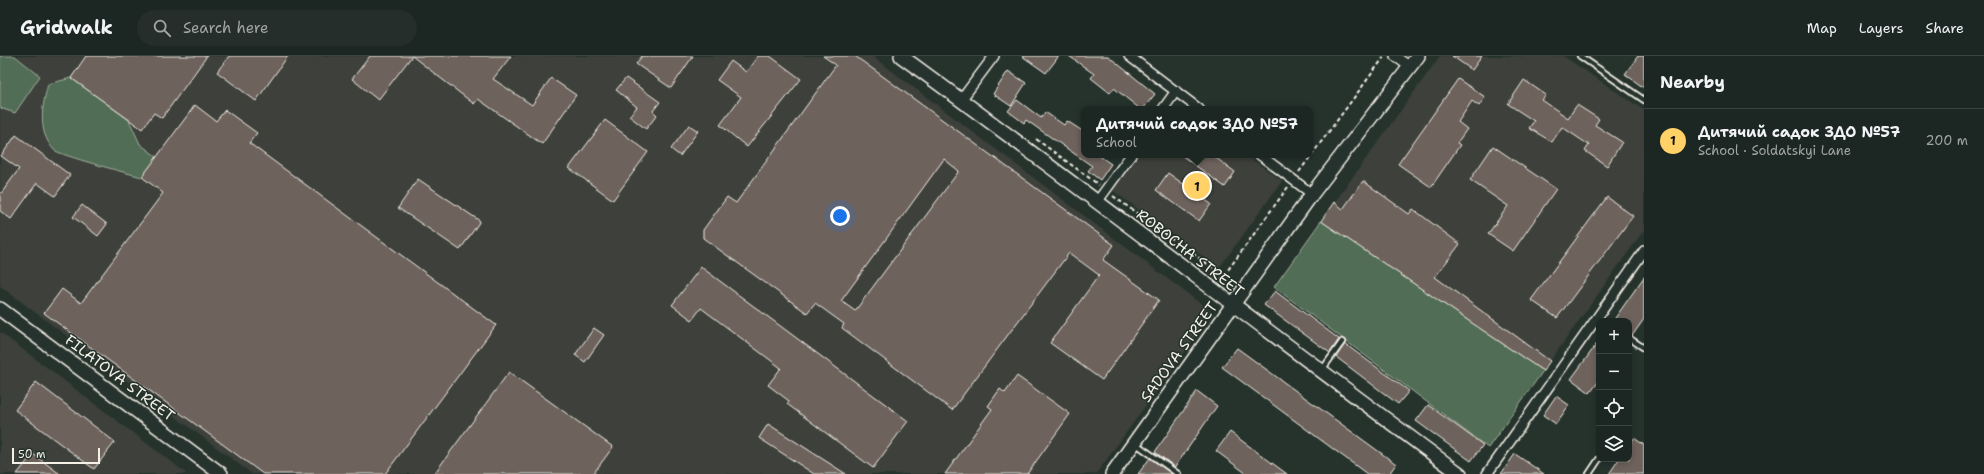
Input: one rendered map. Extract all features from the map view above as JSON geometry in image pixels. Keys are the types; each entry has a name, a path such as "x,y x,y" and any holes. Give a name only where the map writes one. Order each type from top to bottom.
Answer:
{"street":[{"name":"ROBOCHA STREET","path":"901,56 1214,290 1232,306 1460,474"},
{"path":"961,100 994,56"},
{"path":"1129,56 1195,106"},
{"path":"1395,56 1410,67"},
{"name":"SADOVA STREET","path":"1112,474 1312,194 1418,56"},
{"path":"1165,106 1176,91"},
{"path":"1097,202 1129,158"},
{"path":"1264,158 1312,194"},
{"path":"1487,474 1600,317 1644,251"},
{"name":"FILATOVA STREET","path":"0,309 221,474"}],"lane":[{"path":"1583,57 1644,100"},
{"path":"1632,340 1644,348"},
{"path":"1321,372 1342,342"},
{"path":"1134,442 1178,474"},
{"path":"1589,474 1597,462"}],"path":[{"path":"1313,153 1385,56"},
{"path":"1031,135 1224,276"},
{"path":"1214,290 1309,158"}],"shaded area":[{"path":"0,56 872,56 1213,313 1096,474 252,474 0,286"},
{"path":"1440,56 1563,56 1644,110 1644,230 1543,371 1321,221"},
{"path":"1136,158 1250,158 1282,181 1219,268 1112,190"},
{"path":"0,332 186,473 0,474"}],"green space":[{"path":"0,56 15,56 40,76 15,113 0,108"},
{"path":"71,78 129,120 140,144 157,157 142,177 68,156 54,150 45,135 42,118 48,84"},
{"path":"1321,221 1543,371 1488,448 1274,287"}],"building":[{"path":"86,56 207,56 162,118 154,113 142,129 71,78"},
{"path":"229,56 288,56 256,101 217,72"},
{"path":"370,56 412,56 378,100 352,79"},
{"path":"412,56 511,56 493,79 532,105 551,78 576,95 542,144 478,99 474,104"},
{"path":"642,56 693,56 671,88 636,64"},
{"path":"758,56 770,56 801,79 747,147 720,125 741,97 717,80 731,61 746,72"},
{"path":"823,56 855,56 1114,245 1103,260 1159,300 1102,380 1050,343 1099,275 1069,253 952,410 842,328 844,324 815,303 807,313 703,238 703,230 727,197 736,203 836,65","holes":["944,159 959,171 855,311 841,301"]},
{"path":"1022,56 1059,56 1046,73"},
{"path":"1069,56 1108,56 1155,94 1145,106 1136,106 1114,88 1110,93 1091,78 1094,74"},
{"path":"1452,56 1482,56 1472,70"},
{"path":"1638,56 1644,56 1644,88 1625,74"},
{"path":"1008,71 1026,83 1011,106 993,94"},
{"path":"626,78 660,102 653,111 657,115 646,129 629,116 637,107 616,90"},
{"path":"1458,79 1485,97 1479,106 1472,101 1458,122 1467,129 1457,143 1460,145 1431,187 1398,164"},
{"path":"1524,80 1546,95 1542,100 1568,118 1577,105 1599,119 1595,125 1622,142 1607,166 1585,151 1589,145 1562,127 1552,142 1529,128 1534,121 1508,104"},
{"path":"1017,100 1041,118 1045,112 1064,125 1067,121 1081,130 1081,158 1102,158 1111,164 1100,180 1088,171 1092,166 1026,120 1024,123 1008,111"},
{"path":"195,105 216,121 225,110 257,133 249,143 496,325 385,474 263,474 44,313 62,289 81,303 163,193 142,177"},
{"path":"605,120 648,152 613,200 569,168"},
{"path":"689,125 698,131 680,156 671,149"},
{"path":"16,135 70,175 55,196 37,183 11,219 0,211 0,195 19,169 1,156"},
{"path":"1493,146 1556,189 1513,251 1488,234 1508,206 1470,180"},
{"path":"1185,158 1216,158 1235,172 1225,187"},
{"path":"1168,173 1211,204 1199,221 1156,190"},
{"path":"418,179 480,221 460,250 398,208"},
{"path":"1363,181 1409,214 1413,209 1460,244 1435,277 1550,361 1543,371 1321,221 1334,202 1343,209"},
{"path":"1607,197 1633,216 1557,318 1531,300"},
{"path":"82,205 107,224 98,236 73,217"},
{"path":"701,267 908,421 873,468 787,404 789,401 768,385 781,368 701,308 692,320 672,305"},
{"path":"1644,277 1644,319 1632,336 1632,318 1615,318"},
{"path":"1275,291 1339,339 1330,353 1264,305"},
{"path":"594,328 604,335 585,362 575,355"},
{"path":"1345,344 1409,391 1398,404 1336,357"},
{"path":"1596,345 1596,385 1590,393 1571,379"},
{"path":"1237,348 1396,464 1389,474 1367,474 1222,367"},
{"path":"509,372 613,447 593,474 434,474"},
{"path":"1017,376 1070,414 1027,474 945,474 992,409 988,406 1000,389 1005,393"},
{"path":"36,382 115,442 94,469 15,410"},
{"path":"1197,391 1217,406 1175,467 1155,452"},
{"path":"1556,396 1569,405 1556,424 1543,415"},
{"path":"1428,405 1483,445 1471,461 1416,421"},
{"path":"768,424 846,474 814,474 759,438"},
{"path":"1230,432 1287,474 1247,474 1216,451"},
{"path":"1634,438 1644,445 1644,474 1609,474 1617,462 1632,462 1632,441"},
{"path":"33,454 60,474 17,474"},
{"path":"1515,454 1544,474 1501,474"},
{"path":"1150,458 1171,473 1138,474"}],"place":[{"name":"Дитячий садок ЗДО №57","path":"1197,186"}]}
